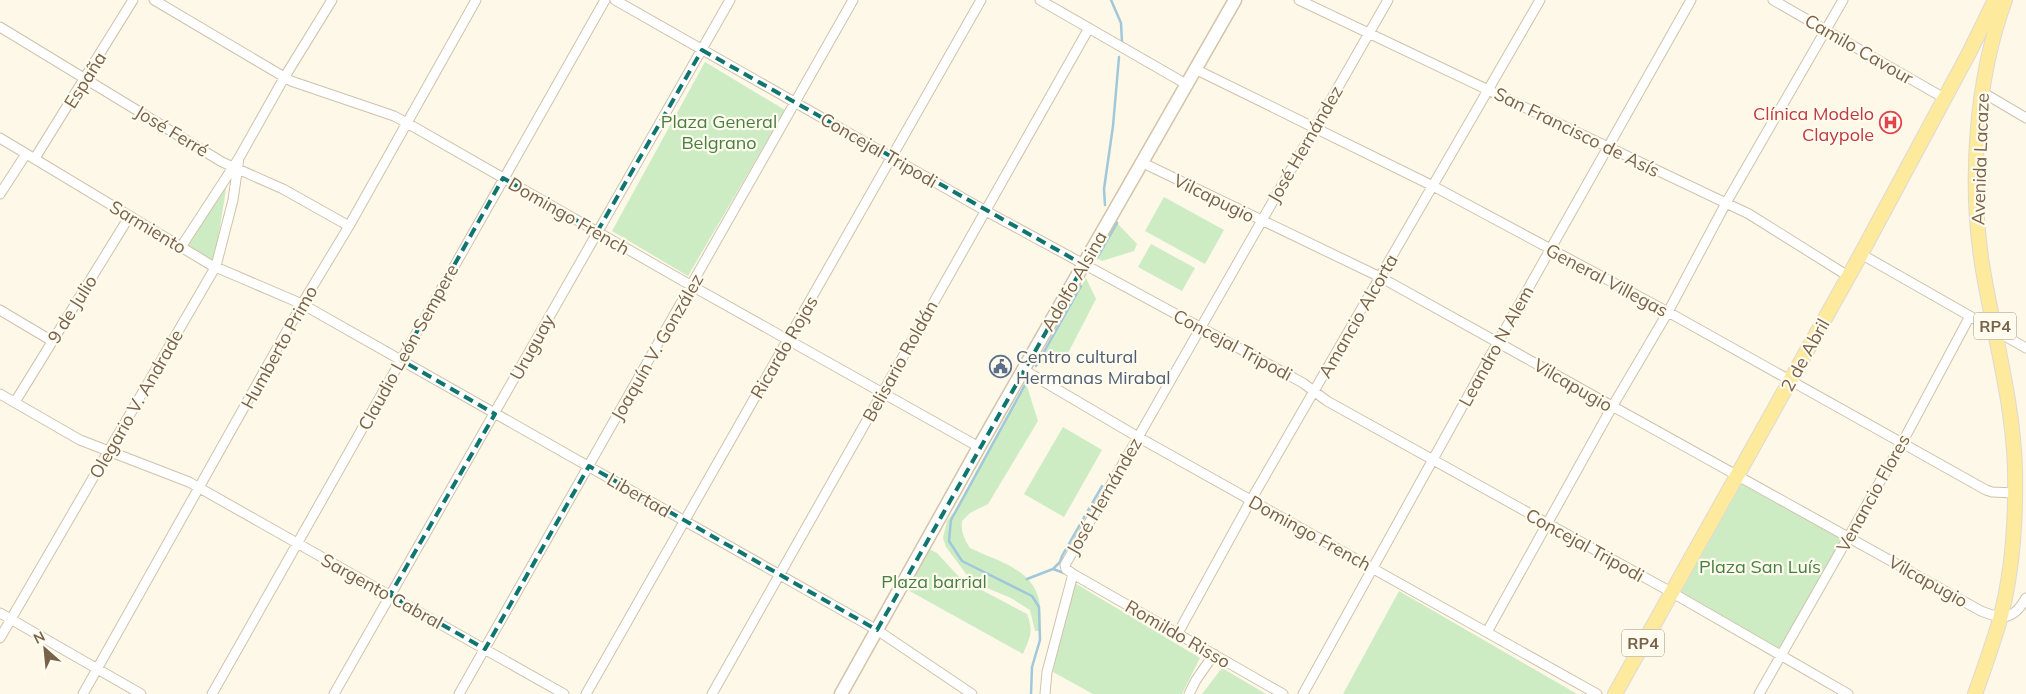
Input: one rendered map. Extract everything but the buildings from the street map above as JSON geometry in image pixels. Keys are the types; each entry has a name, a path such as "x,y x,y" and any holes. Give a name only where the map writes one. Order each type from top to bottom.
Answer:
{"main road":[{"name":"2 de Abril","path":"1615,694 1861,254 1995,0"},
{"name":"Avenida Lacaze","path":"2000,618 2011,555 2015,493 2012,436 1996,331 1982,267 1976,216 1977,154 1982,92 1988,54 2005,0"},
{"name":"RP4","path":"1975,694 2000,618"}],"street":[{"name":"España","path":"35,158 86,79 133,0"},
{"name":"Domingo French","path":"154,0 284,78 407,122 692,286 978,447"},
{"name":"Olegario V. Andrade","path":"181,247 235,168 284,78 332,0"},
{"name":"Humberto Primo","path":"82,694 476,0"},
{"name":"Claudio León Sempere","path":"212,694 605,0"},
{"name":"Concejal Tripodi","path":"616,0 984,210 1303,383 1327,401 1671,592 1848,694"},
{"name":"Uruguay","path":"334,694 730,0"},
{"name":"Joaquín V. González","path":"459,694 853,0"},
{"name":"Ricardo Rojas","path":"586,694 981,0"},
{"path":"1040,0 1186,84"},
{"name":"Adolfo Alsina","path":"841,694 978,447 1235,0"},
{"name":"San Francisco de Asís","path":"1299,0 1726,203 1769,226 1848,276"},
{"name":"José Hernández","path":"1073,574 1066,569 1067,559 1388,0"},
{"name":"Amancio Alcorta","path":"1178,633 1251,500 1540,0"},
{"name":"Leandro N Alem","path":"1303,694 1498,342 1692,0"},
{"name":"Camilo Cavour","path":"1773,0 1944,98"},
{"path":"1488,632 1612,407 1668,312 1726,203 1843,0"},
{"name":"José Ferré","path":"0,27 235,168 283,190 349,226"},
{"name":"Belisario Roldán","path":"712,694 984,210 1089,28"},
{"name":"General Villegas","path":"1195,69 1433,186 1668,312 1986,490 2015,493"},
{"path":"1982,92 2026,118"},
{"name":"Sarmiento","path":"0,138 181,247 216,266 302,304"},
{"path":"0,194 26,154"},
{"name":"Vilcapugio","path":"1141,162 1380,277 1981,611 2000,618"},
{"name":"Olegario V. Andrade","path":"0,638 216,266 233,200 235,168"},
{"name":"9 de Julio","path":"15,402 129,216"},
{"path":"1861,254 2026,348"},
{"name":"Libertad","path":"302,304 877,630 972,694"},
{"path":"0,310 52,341"},
{"name":"Venancio Flores","path":"1759,694 1902,443 1970,316"},
{"name":"Domingo French","path":"1024,370 1138,437 1597,694"},
{"name":"Sargento Cabral","path":"0,394 80,440 180,478 200,488 564,694"},
{"path":"1044,694 1047,672 1073,574"},
{"name":"Romildo Risso","path":"1073,574 1284,694"},
{"path":"2000,618 2016,613 2026,598"},
{"path":"0,613 141,694"},
{"path":"1189,694 1214,654"}],"highlighted area":[{"path":"702,50 1084,265 877,630 589,466 485,649 390,595 495,414 401,360 503,178 597,232"}],"green space":[{"name":"Plaza General Belgrano","path":"705,62 785,110 688,276 612,231"},
{"path":"227,183 215,258 211,260 187,247"},
{"path":"1164,197 1224,230 1205,264 1145,231"},
{"path":"1117,223 1137,244 1134,251 1102,261 1097,258"},
{"path":"1151,244 1195,268 1182,291 1138,267"},
{"path":"1086,278 1096,299 1066,357 1036,366"},
{"path":"1026,383 1038,421 988,504 970,513 962,521 962,529 970,548 1011,566 1029,580 1039,600 1040,631 1035,631 1030,610 1011,598 980,585 967,575 946,547 943,538 947,521 955,512"},
{"path":"1063,427 1102,450 1064,517 1024,494"},
{"name":"Plaza San Luís","path":"1738,476 1848,537 1781,656 1671,592"},
{"name":"Plaza barrial","path":"929,549 937,553 961,579 1027,614 1031,630 1023,654 906,589"},
{"path":"1073,582 1200,658 1182,694 1093,694 1053,672 1067,598 1074,589"},
{"path":"1399,591 1577,694 1343,694"},
{"path":"1222,668 1266,694 1202,694"}],"waterway":[{"path":"1111,0 1121,23 1122,42"},
{"path":"1105,205 1104,189 1113,126 1119,57"},
{"path":"1097,258 1117,223 1115,221"},
{"path":"1036,366 1081,286"},
{"path":"1026,383 951,520 949,541 962,561 1032,596 1039,607 1040,640 1032,667 1031,694"},
{"path":"1053,569 1060,562 1102,486"},
{"path":"1027,579 1053,569 1064,573"}],"place":[{"name":"Clínica Modelo Claypole","path":"1890,123"},
{"name":"Centro cultural Hermanas Mirabal","path":"1000,366"}]}
